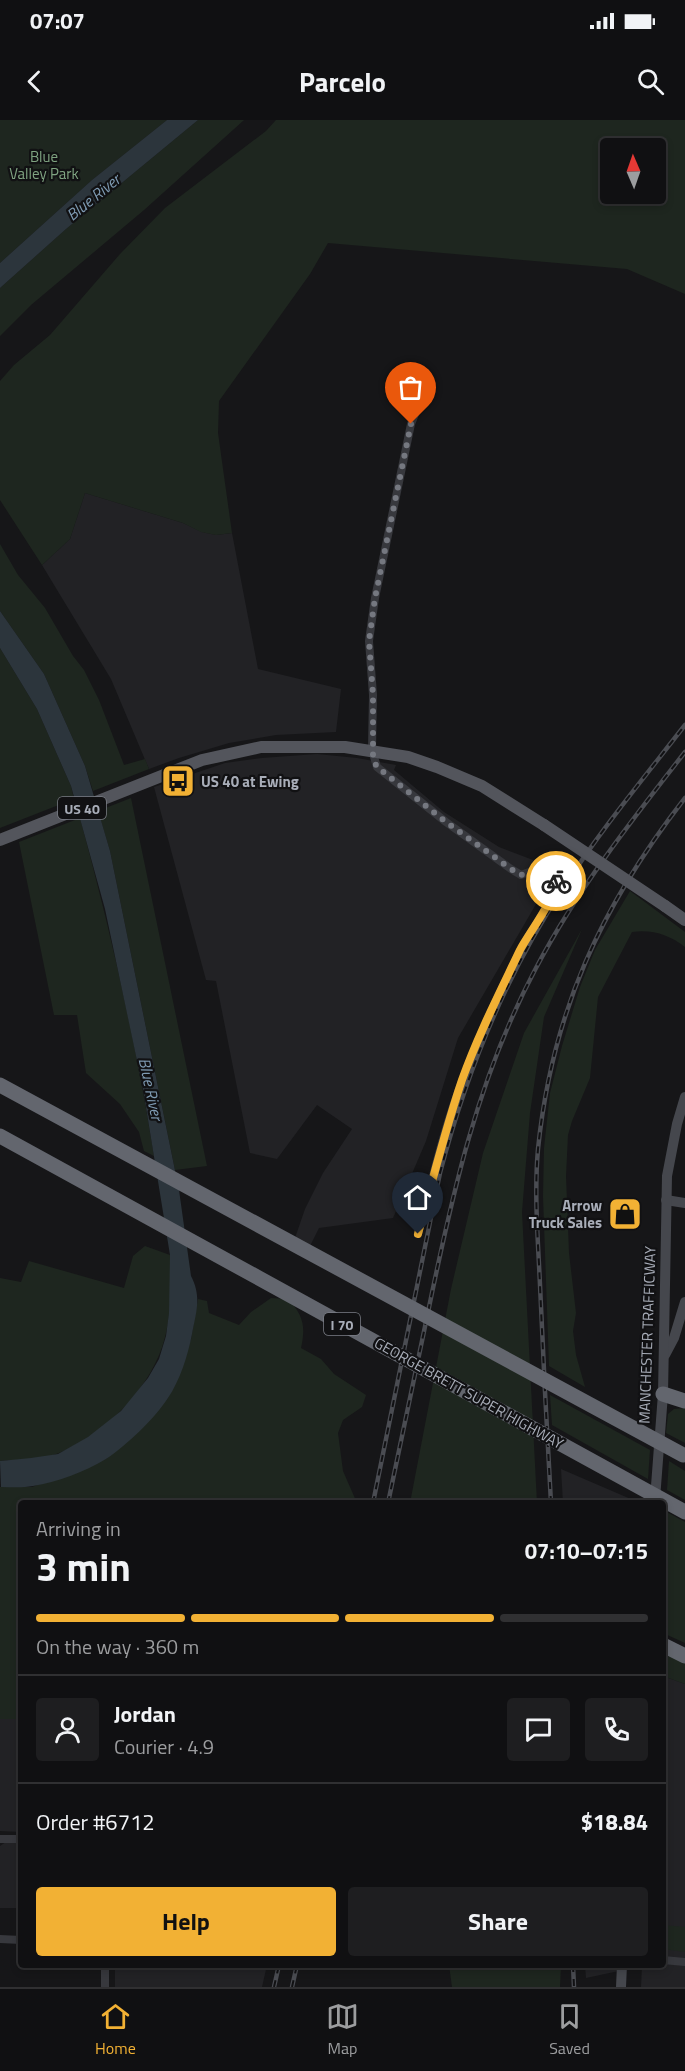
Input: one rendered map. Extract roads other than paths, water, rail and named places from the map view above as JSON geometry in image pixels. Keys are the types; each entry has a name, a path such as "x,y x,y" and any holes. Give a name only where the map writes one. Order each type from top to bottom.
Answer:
{"highway":[{"path":"0,1085 684,1455"},
{"name":"GEORGE BRETT SUPER HIGHWAY","path":"0,1136 663,1500"},
{"path":"663,1394 685,1392"},
{"path":"663,1394 685,1401"},
{"name":"GEORGE BRETT SUPER HIGHWAY","path":"666,1502 685,1512"}],"main road":[{"name":"US 40","path":"0,840 202,760 261,747 317,745 372,750 408,758 482,786 685,920"},
{"name":"MANCHESTER TRAFFICWAY","path":"655,1500 663,1394 666,1200 670,1154 685,1097"},
{"path":"666,1200 685,1203"},
{"path":"664,1358 674,1338 685,1302"},
{"path":"621,1987 622,1968"}],"street":[{"path":"418,1234 446,1129 463,1077 496,999 556,886 556,878 552,873 540,868 521,875 446,822 377,767 372,750 373,695 369,641 375,598 411,424 422,402"},
{"path":"0,1839 18,1839"},
{"path":"0,1939 18,1940"},
{"path":"666,1960 685,1962"},
{"path":"103,1968 105,1987"}],"water":[{"name":"Blue River","path":"167,120 198,120 66,229 0,288 0,263 92,180"},
{"name":"Blue River","path":"0,611 44,674 85,766 110,851 179,1190 191,1276 197,1298 190,1342 180,1375 168,1398 148,1423 122,1447 98,1464 61,1479 29,1487 1,1487 0,1461 58,1454 88,1437 121,1411 148,1378 159,1359 166,1336 169,1313 170,1255 143,1089 105,909 71,786 37,709 0,648"}],"railway":[{"path":"374,1500 440,1173 462,1099 489,1027 541,923 576,868 685,725"},
{"path":"389,1500 457,1182 482,1095 498,1052 515,1010 536,968 569,911 625,830 685,752"},
{"path":"551,1500 536,1200 538,1149 545,1099 555,1052 585,963 605,920 629,879 655,838 685,798"},
{"path":"274,1987 278,1968"},
{"path":"292,1987 296,1968"},
{"path":"573,1968 574,1987"}],"place":[{"name":"US 40 at Ewing","path":"178,781"},
{"name":"Arrow Truck Sales","path":"625,1214"}],"park label":[{"name":"Blue Valley Park","path":"44,164"}]}
